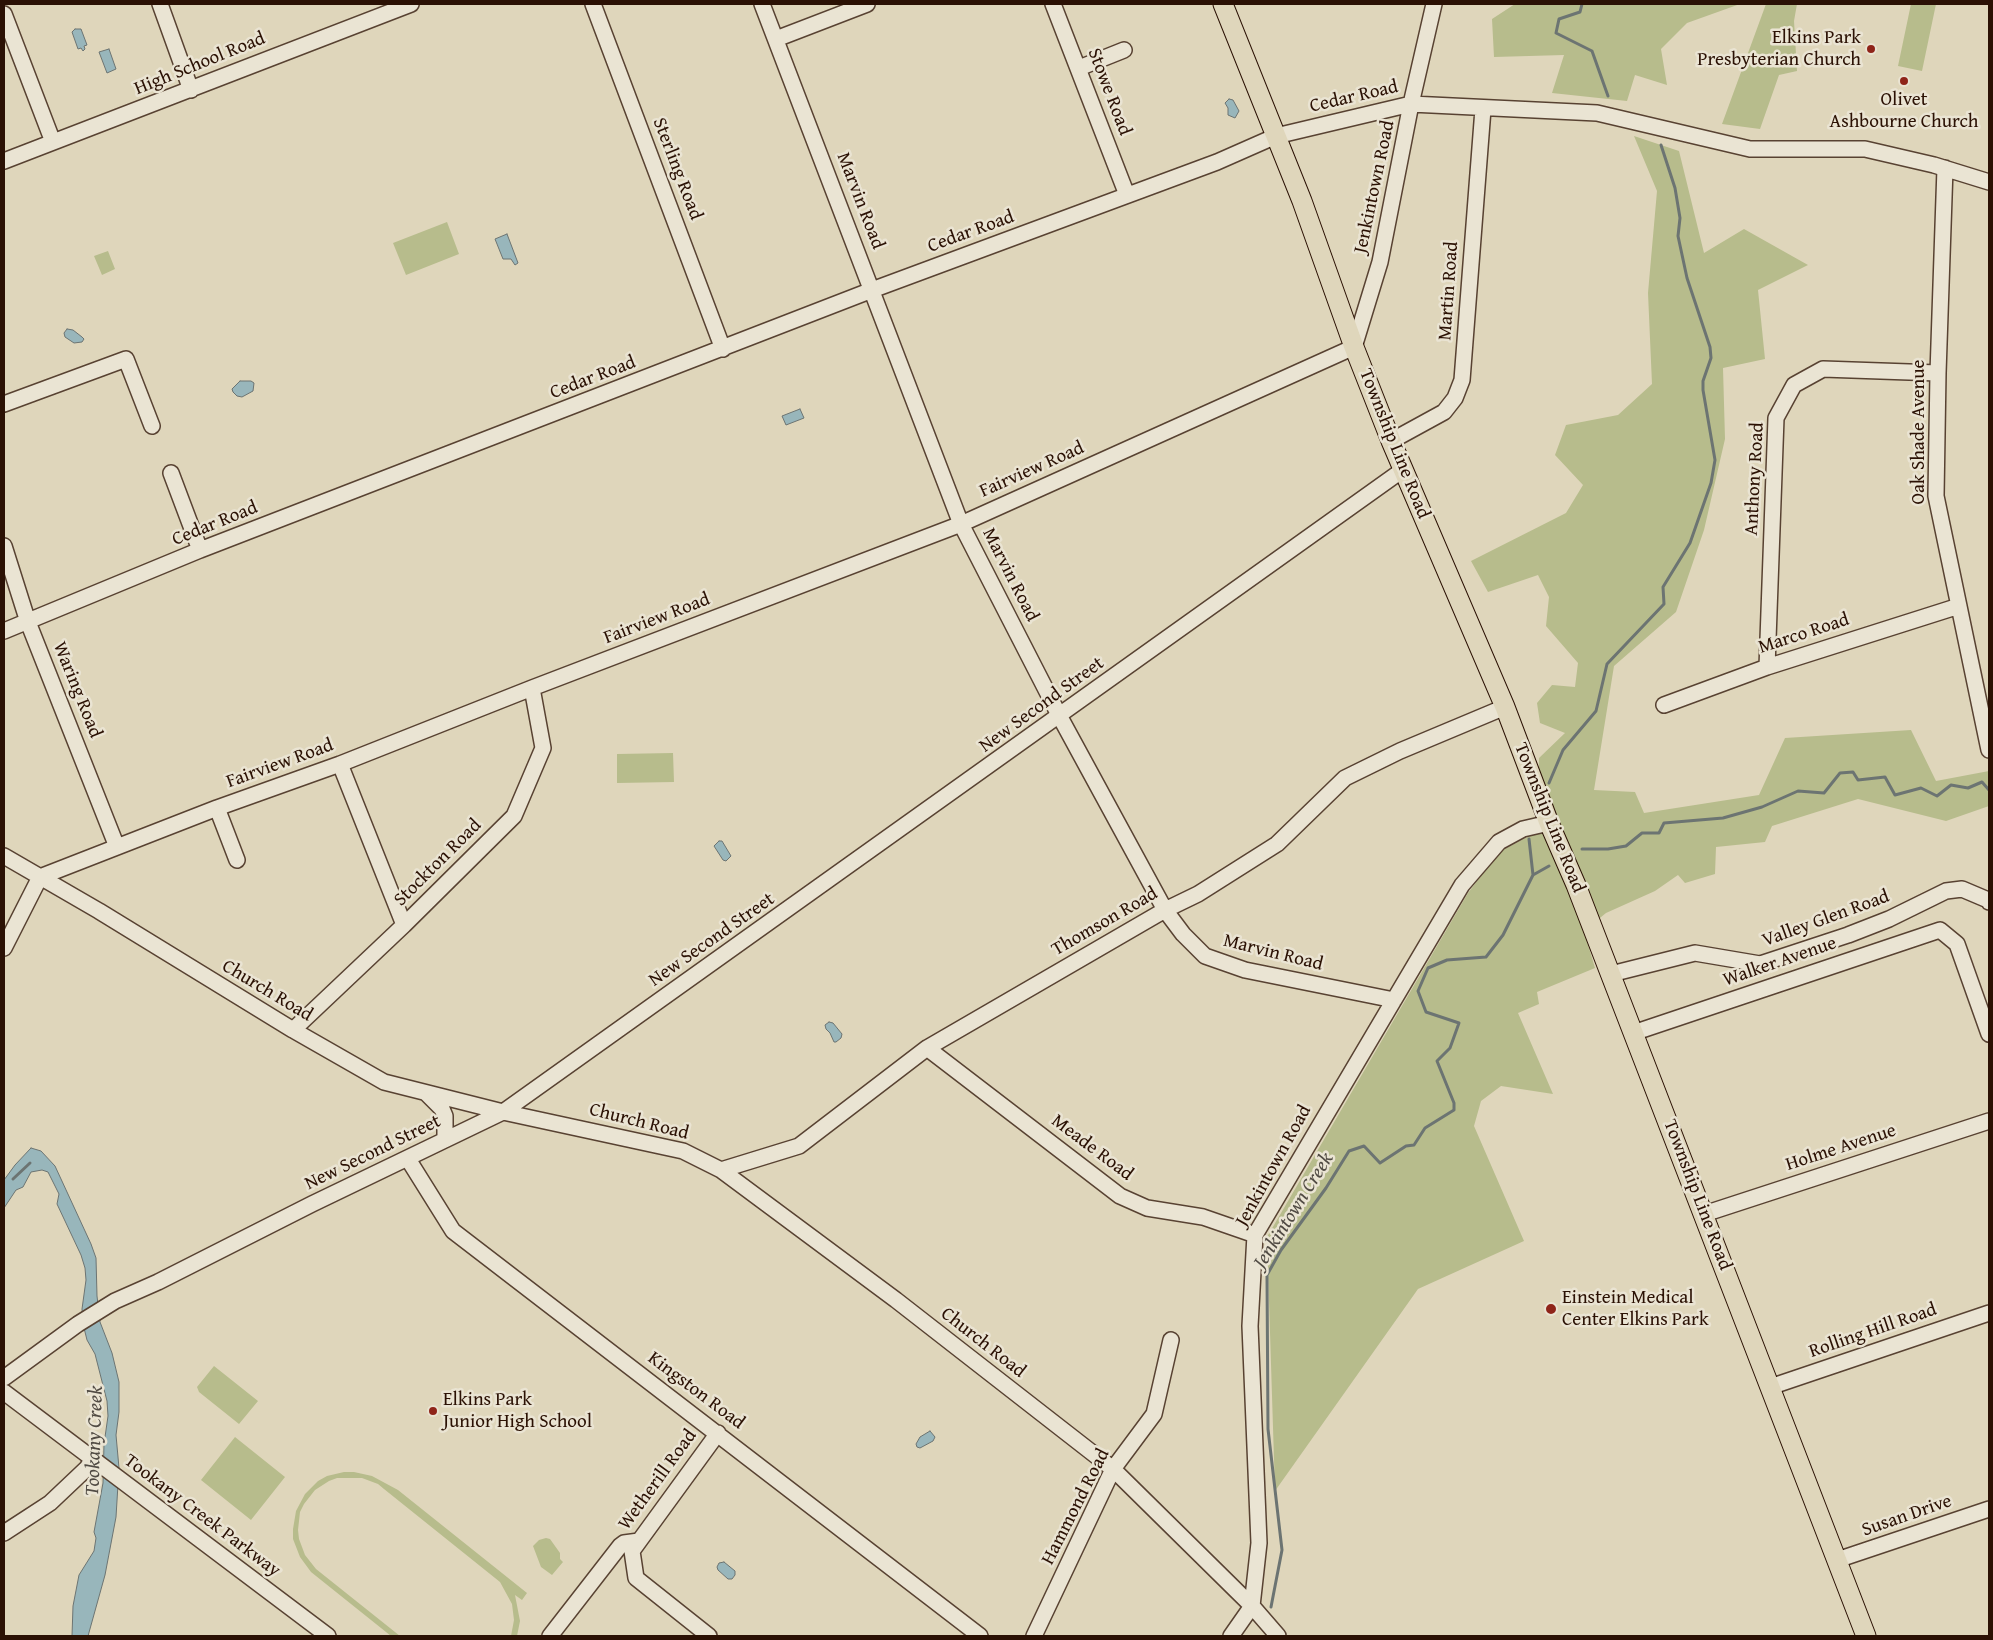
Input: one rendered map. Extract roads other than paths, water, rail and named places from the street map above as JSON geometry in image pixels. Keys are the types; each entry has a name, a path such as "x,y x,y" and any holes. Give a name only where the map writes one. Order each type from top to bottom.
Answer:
{"main road":[{"name":"Township Line Road","path":"1223,4 1305,210 1354,347 1391,441 1505,707 1549,822 1576,885 1866,1636"}],"street":[{"path":"160,4 191,90"},
{"name":"High School Road","path":"4,161 411,4"},
{"name":"Sterling Road","path":"593,4 723,349"},
{"name":"Marvin Road","path":"762,4 961,524 1060,717 1165,910 1182,934 1205,956 1245,970 1394,1000"},
{"path":"776,39 867,4"},
{"name":"Stowe Road","path":"1053,4 1127,195"},
{"name":"Jenkintown Road","path":"1354,347 1380,262 1411,104 1434,4"},
{"path":"4,14 54,142"},
{"path":"1079,68 1124,50"},
{"name":"Cedar Road","path":"4,631 200,550 872,290 1217,162 1276,136 1411,104 1483,109 1598,113 1750,149 1865,149 1945,168 1989,182"},
{"name":"Martin Road","path":"1391,441 1444,412 1455,398 1462,380 1483,109"},
{"name":"Oak Shade Avenue","path":"1945,168 1936,496 1989,750"},
{"name":"Fairview Road","path":"40,877 217,808 340,764 532,688 961,524 1354,347"},
{"path":"4,404 126,359 152,426"},
{"name":"Anthony Road","path":"1767,667 1776,418 1794,385 1823,369 1938,373"},
{"name":"New Second Street","path":"4,1378 78,1324 115,1301 158,1282 312,1204 503,1112 1060,717 1404,470"},
{"path":"171,473 200,550"},
{"name":"Waring Road","path":"4,546 28,622 117,846"},
{"name":"Marco Road","path":"1664,705 1767,667 1959,606"},
{"name":"Stockton Road","path":"293,1030 404,925 514,816 543,748 532,688"},
{"name":"Thomson Road","path":"721,1170 799,1146 927,1048 1165,910 1198,894 1277,844 1345,778 1400,751 1505,707"},
{"path":"340,764 404,925"},
{"path":"217,808 237,860"},
{"name":"Jenkintown Road","path":"1231,1636 1252,1606 1259,1543 1250,1326 1255,1235 1462,885 1499,842 1523,829 1549,822"},
{"name":"Church Road","path":"4,856 293,1030 384,1082 503,1112 683,1151 721,1170 896,1300 1113,1469 1252,1606 1278,1636"},
{"path":"4,948 40,877"},
{"name":"Valley Glen Road","path":"1611,974 1695,953 1760,964 1848,935 1946,891 1962,889 1989,902"},
{"name":"Walker Avenue","path":"1633,1033 1940,930 1957,944 1989,1034"},
{"name":"Meade Road","path":"927,1048 1120,1196 1147,1208 1203,1217 1255,1235"},
{"path":"426,1093 442,1109 445,1116 445,1140"},
{"name":"Holme Avenue","path":"1704,1214 1989,1121"},
{"name":"Kingston Road","path":"408,1159 453,1231 980,1636"},
{"name":"Rolling Hill Road","path":"1770,1388 1989,1313"},
{"name":"Hammond Road","path":"1034,1636 1113,1469 1154,1414 1171,1340"},
{"name":"Tookany Creek Parkway","path":"4,1392 328,1636"},
{"name":"Wetherill Road","path":"709,1636 636,1578 632,1551 718,1433"},
{"path":"4,1533 50,1503 96,1460"},
{"name":"Susan Drive","path":"1837,1560 1989,1509"},
{"path":"550,1636 620,1546 624,1543 639,1541"}],"water":[{"path":"75,29 81,29 87,45 84,46 85,49 83,51 81,48 78,49 72,32"},
{"path":"109,49 116,69 107,73 99,52"},
{"path":"1229,99 1233,100 1239,111 1235,118 1228,115 1228,108 1225,103"},
{"path":"507,234 518,263 515,265 511,259 503,259 495,239"},
{"path":"67,329 73,330 82,337 84,339 82,342 74,343 65,337 64,333"},
{"path":"240,381 251,381 254,383 253,391 242,397 237,396 232,389"},
{"path":"800,409 804,418 786,425 782,416"},
{"path":"719,841 722,841 731,856 726,861 723,860 714,846"},
{"path":"829,1022 833,1023 842,1034 841,1038 836,1042 834,1042 826,1029 825,1025"},
{"path":"31,1148 41,1151 55,1166 91,1244 96,1258 100,1322 112,1353 119,1382 119,1412 116,1435 119,1468 116,1517 105,1575 88,1636 72,1636 73,1606 79,1575 94,1551 96,1538 94,1532 103,1483 104,1444 108,1416 107,1401 95,1354 87,1340 83,1324 82,1309 86,1280 85,1268 81,1255 57,1204 59,1194 48,1172 42,1170 31,1172 23,1187 16,1190 4,1208 4,1180"},
{"path":"930,1431 935,1437 933,1441 920,1448 917,1447 916,1444 920,1437"},
{"path":"724,1562 735,1571 732,1579 728,1579 718,1570 719,1563"}],"waterway":[{"name":"Jenkintown Creek","path":"1582,4 1580,12 1559,19 1556,33 1592,51 1608,96"},
{"name":"Jenkintown Creek","path":"1549,783 1563,750 1596,711 1607,664 1664,604 1663,587 1690,543 1711,483 1715,460 1703,390 1703,381 1711,358 1710,347 1687,278 1678,236 1680,218 1675,188 1661,145"},
{"path":"1582,849 1608,849 1626,846 1642,833 1659,833 1664,823 1723,818 1762,807 1798,791 1824,793 1840,773 1853,772 1858,780 1885,777 1895,795 1921,788 1937,796 1951,785 1968,788 1982,782 1989,790"},
{"name":"Jenkintown Creek","path":"1271,1607 1282,1550 1268,1429 1267,1275 1281,1250 1326,1188 1349,1151 1364,1146 1380,1163 1406,1146 1414,1145 1425,1128 1454,1110 1454,1103 1437,1061 1450,1048 1459,1023 1426,1012 1418,991 1428,968 1447,960 1486,957 1503,935 1533,875 1529,839"},
{"path":"1533,875 1549,866"},
{"name":"Tookany Creek","path":"13,1179 30,1163"}],"place":[{"name":"Elkins Park Presbyterian Church","path":"1871,49"},
{"name":"Olivet Ashbourne Church","path":"1904,81"},
{"name":"Einstein Medical Center Elkins Park","path":"1551,1309"},
{"name":"Elkins Park Junior High School","path":"433,1411"}]}
